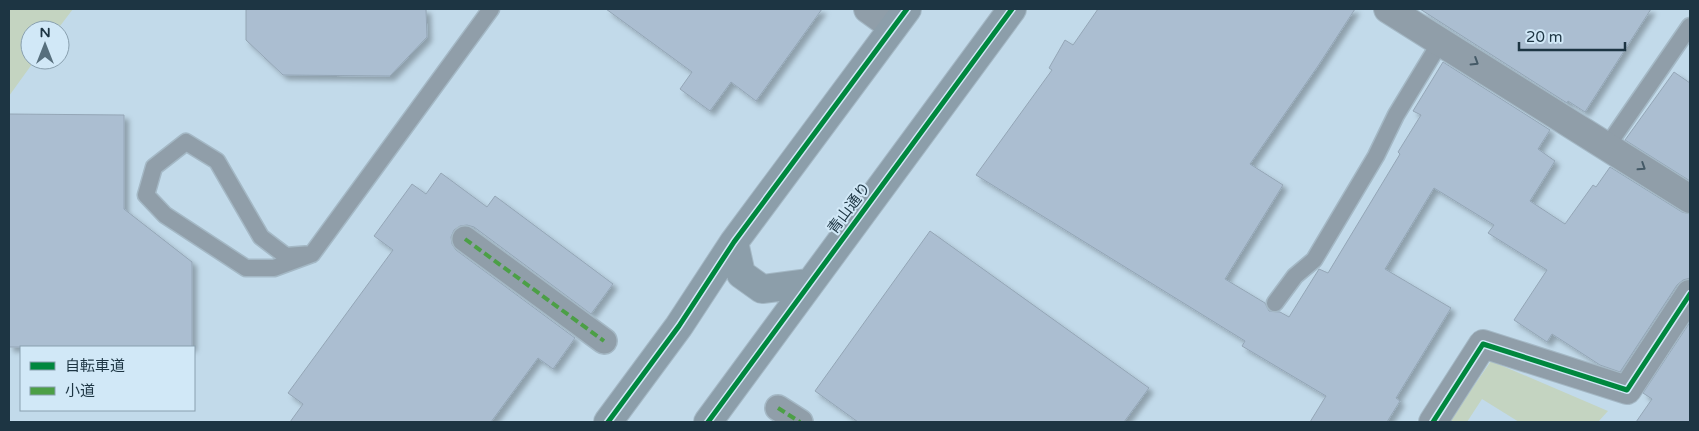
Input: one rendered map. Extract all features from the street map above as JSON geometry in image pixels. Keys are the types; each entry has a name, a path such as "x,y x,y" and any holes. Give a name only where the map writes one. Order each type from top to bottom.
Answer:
{"highway":[{"name":"青山通り","path":"708,422 808,283 1012,9"},
{"path":"608,422 679,326 734,242 900,18"},
{"path":"734,242 741,274 762,288 808,283"}],"street":[{"path":"868,9 900,18"},
{"path":"1388,9 1608,145 1690,199"},
{"path":"465,239 604,341"},
{"path":"1433,422 1483,344 1627,390 1690,294"},
{"path":"778,408 800,422"}],"lane":[{"path":"312,254 286,256 261,237 217,161 186,142 154,167 146,194 165,215 246,268 274,268 312,254 491,9"},
{"path":"1608,145 1690,26"},
{"path":"1275,303 1295,276 1314,260 1376,156 1396,115 1441,41"}],"green space":[{"path":"9,9 73,9 65,20 20,20 20,70 28,70 9,96"},
{"path":"1491,361 1608,411 1598,422 1519,422 1482,399 1467,422 1449,422"}],"building":[{"path":"246,9 426,9 427,37 390,76 283,75 246,40"},
{"path":"606,9 822,9 756,101 731,82 710,111 680,89 692,72"},
{"path":"1098,9 1355,9 1250,164 1283,185 1225,279 1265,303 1269,311 1280,312 1289,317 1319,269 1328,273 1400,154 1398,152 1421,115 1413,111 1443,62 1550,130 1538,149 1555,161 1530,201 1565,224 1593,185 1596,187 1610,167 1682,212 1690,214 1690,278 1683,280 1677,285 1620,372 1600,365 1552,334 1547,342 1514,320 1547,270 1488,233 1494,225 1434,188 1385,269 1451,308 1396,398 1400,401 1387,422 1310,422 1326,396 1242,346 1245,341 976,175 1052,70 1049,68 1065,40 1073,45"},
{"path":"1420,9 1651,9 1585,112 1568,101 1567,103"},
{"path":"1674,72 1690,83 1690,181 1625,140"},
{"path":"9,114 124,115 124,209 192,262 192,346 9,347"},
{"path":"441,173 487,207 495,196 613,284 591,314 474,227 460,226 454,230 451,237 452,244 456,250 575,338 553,369 538,358 491,422 290,422 303,404 288,393 393,250 374,236 412,184 426,194"},
{"path":"930,231 1149,388 1124,422 858,422 815,391"},
{"path":"1690,322 1690,422 1636,422 1652,399 1643,393"}],"marked path":[{"path":"465,239 604,341"},
{"path":"778,408 800,422"}],"cycle path":[{"path":"608,422 679,326 734,242 907,9"},
{"path":"708,422 1012,9"},
{"path":"1433,422 1483,344 1627,390 1690,294"}]}
